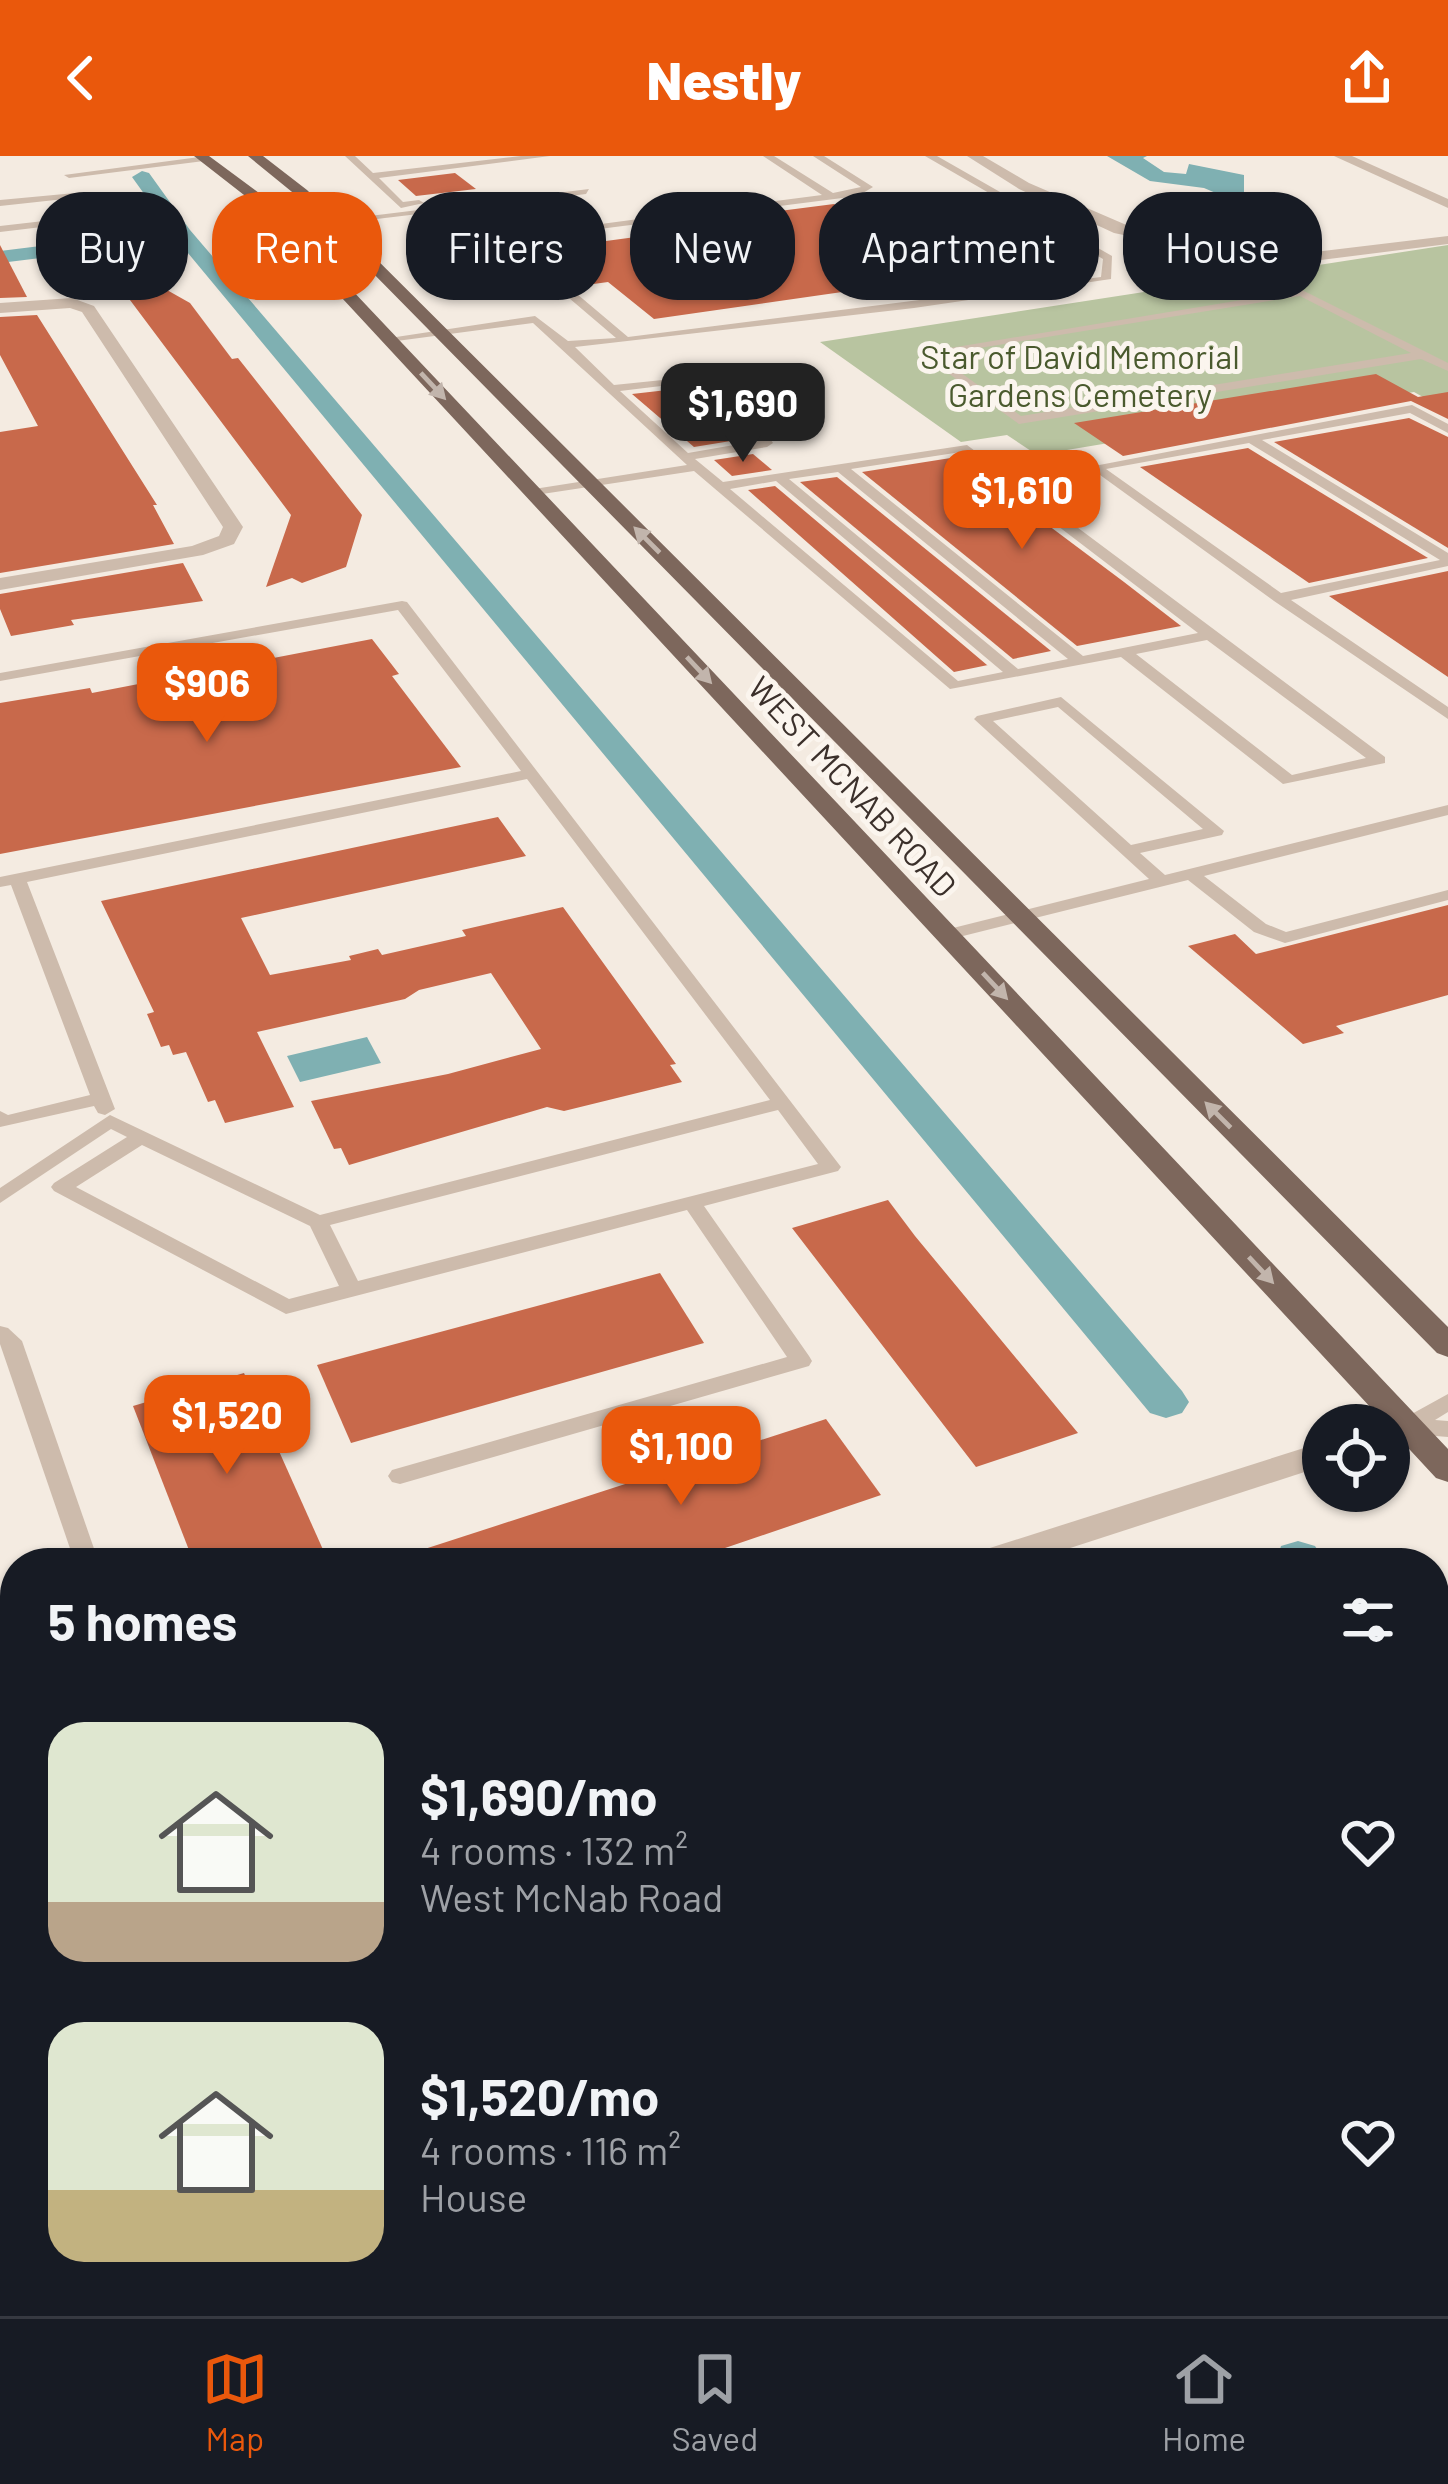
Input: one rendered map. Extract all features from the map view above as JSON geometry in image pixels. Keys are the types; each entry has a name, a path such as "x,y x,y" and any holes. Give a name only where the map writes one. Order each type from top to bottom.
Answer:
{"main road":[{"name":"WEST MCNAB ROAD","path":"255,156 296,192"},
{"name":"WEST MCNAB ROAD","path":"203,157 249,192"},
{"name":"WEST MCNAB ROAD","path":"382,273 1448,1346"},
{"name":"WEST MCNAB ROAD","path":"353,300 947,935 1374,1404"},
{"name":"WEST MCNAB ROAD","path":"1410,1440 1448,1470"}],"street":[{"path":"974,156 1024,186 1119,230 1138,234 1215,231 1243,238 1276,255 1310,260 1448,240"},
{"path":"1341,156 1448,204"},
{"path":"0,308 72,303 88,309 232,527 227,540 196,551 0,584"},
{"path":"1030,1548 1302,1461"}],"lane":[{"path":"428,156 443,168"},
{"path":"373,176 545,156"},
{"path":"768,156 825,192"},
{"path":"818,156 868,187 860,192"},
{"path":"565,344 890,310 1106,279 1108,258 930,156"},
{"path":"69,175 203,157"},
{"path":"354,160 408,158"},
{"path":"354,160 403,209"},
{"path":"388,174 448,170 479,178 463,165"},
{"path":"382,213 526,190"},
{"path":"403,209 586,191"},
{"path":"606,225 819,198"},
{"path":"0,203 36,199"},
{"path":"70,221 75,227 0,233 70,221"},
{"path":"1423,355 1019,421 926,353 1302,293 1423,355 1448,368"},
{"path":"578,300 625,340"},
{"path":"389,339 535,319 691,462 955,686 1210,634"},
{"path":"533,493 592,485 767,443 688,379 611,389"},
{"path":"1448,429 1412,409 1095,467 1448,714"},
{"path":"1252,439 1448,560"},
{"path":"722,486 963,448 1378,760 1289,781 1124,652"},
{"path":"840,467 1080,661"},
{"path":"779,477 1015,674"},
{"path":"1279,598 1448,560"},
{"path":"0,677 402,605 831,1167 286,1306 61,1187 141,1137"},
{"path":"1129,851 1216,831 1061,702 982,718 1162,882"},
{"path":"352,1289 318,1222 110,1121 8,880 530,774"},
{"path":"947,935 1448,810"},
{"path":"1191,874 1260,928 1285,938 1448,895"},
{"path":"0,1117 2,1122 101,1097"},
{"path":"318,1222 783,1103"},
{"path":"0,1197 110,1121"},
{"path":"400,1476 801,1361 692,1203"},
{"path":"0,1333 10,1341 82,1548"},
{"path":"1410,1423 1448,1402"},
{"path":"1410,1430 1448,1429"}],"green space":[{"name":"Star of David Memorial Gardens Cemetery","path":"1448,245 1448,411 1414,392 1037,455 1007,435 961,442 820,342 1123,295 1123,300 1322,300 1322,264"}],"water":[{"path":"1107,156 1147,156 1143,158 1164,172 1186,174 1189,164 1244,175 1244,192 1213,192 1150,181"},
{"path":"367,1037 381,1063 300,1082 287,1056"}],"building":[{"path":"455,173 476,189 412,192 398,180"},
{"path":"819,206 819,295 795,299 795,209"},
{"path":"630,238 630,300 606,282 606,241"},
{"path":"0,245 27,297 0,298"},
{"path":"130,300 190,303 362,515 346,567 302,583 292,578 266,587 291,515"},
{"path":"630,300 787,300 654,319"},
{"path":"37,315 157,505 153,505 174,544 0,573 0,432 38,426 0,355 0,317"},
{"path":"1376,374 1418,397 1448,392 1448,419 1411,401 1123,456 1074,423"},
{"path":"783,385 820,413 757,423 722,395"},
{"path":"676,389 690,401 699,399 733,427 724,429 737,440 694,447 632,394"},
{"path":"1409,418 1448,437 1448,548 1274,442"},
{"path":"1248,448 1428,558 1309,583 1140,467"},
{"path":"753,454 772,470 732,476 714,460"},
{"path":"957,457 1181,626 1077,646 862,472"},
{"path":"837,477 1051,651 1013,659 800,482"},
{"path":"775,486 988,665 954,672 748,490"},
{"path":"183,563 203,601 71,620 74,625 11,636 0,609 0,594"},
{"path":"1448,571 1448,677 1329,596"},
{"path":"372,639 399,674 392,676 461,767 0,854 0,703 90,688 92,693"},
{"path":"498,817 526,856 241,918 270,975 351,960 349,956 378,949 382,955 466,936 462,930 563,907 676,1064 670,1065 682,1082 564,1111 547,1107 349,1165 341,1148 334,1149 311,1101 448,1074 541,1049 491,973 419,990 405,999 257,1032 294,1107 225,1123 215,1100 208,1102 186,1052 173,1055 169,1045 161,1047 147,1014 154,1012 101,901"},
{"path":"1448,905 1448,995 1336,1026 1344,1033 1303,1044 1188,946 1235,934 1256,954"},
{"path":"888,1200 1078,1433 976,1467 792,1228"},
{"path":"660,1273 704,1343 351,1443 317,1365"},
{"path":"244,1373 322,1548 188,1548 133,1406"},
{"path":"826,1419 881,1495 725,1548 428,1548"}],"waterway":[{"path":"142,177 153,192"},
{"path":"188,240 1166,1402"},
{"path":"0,257 36,252"}]}
